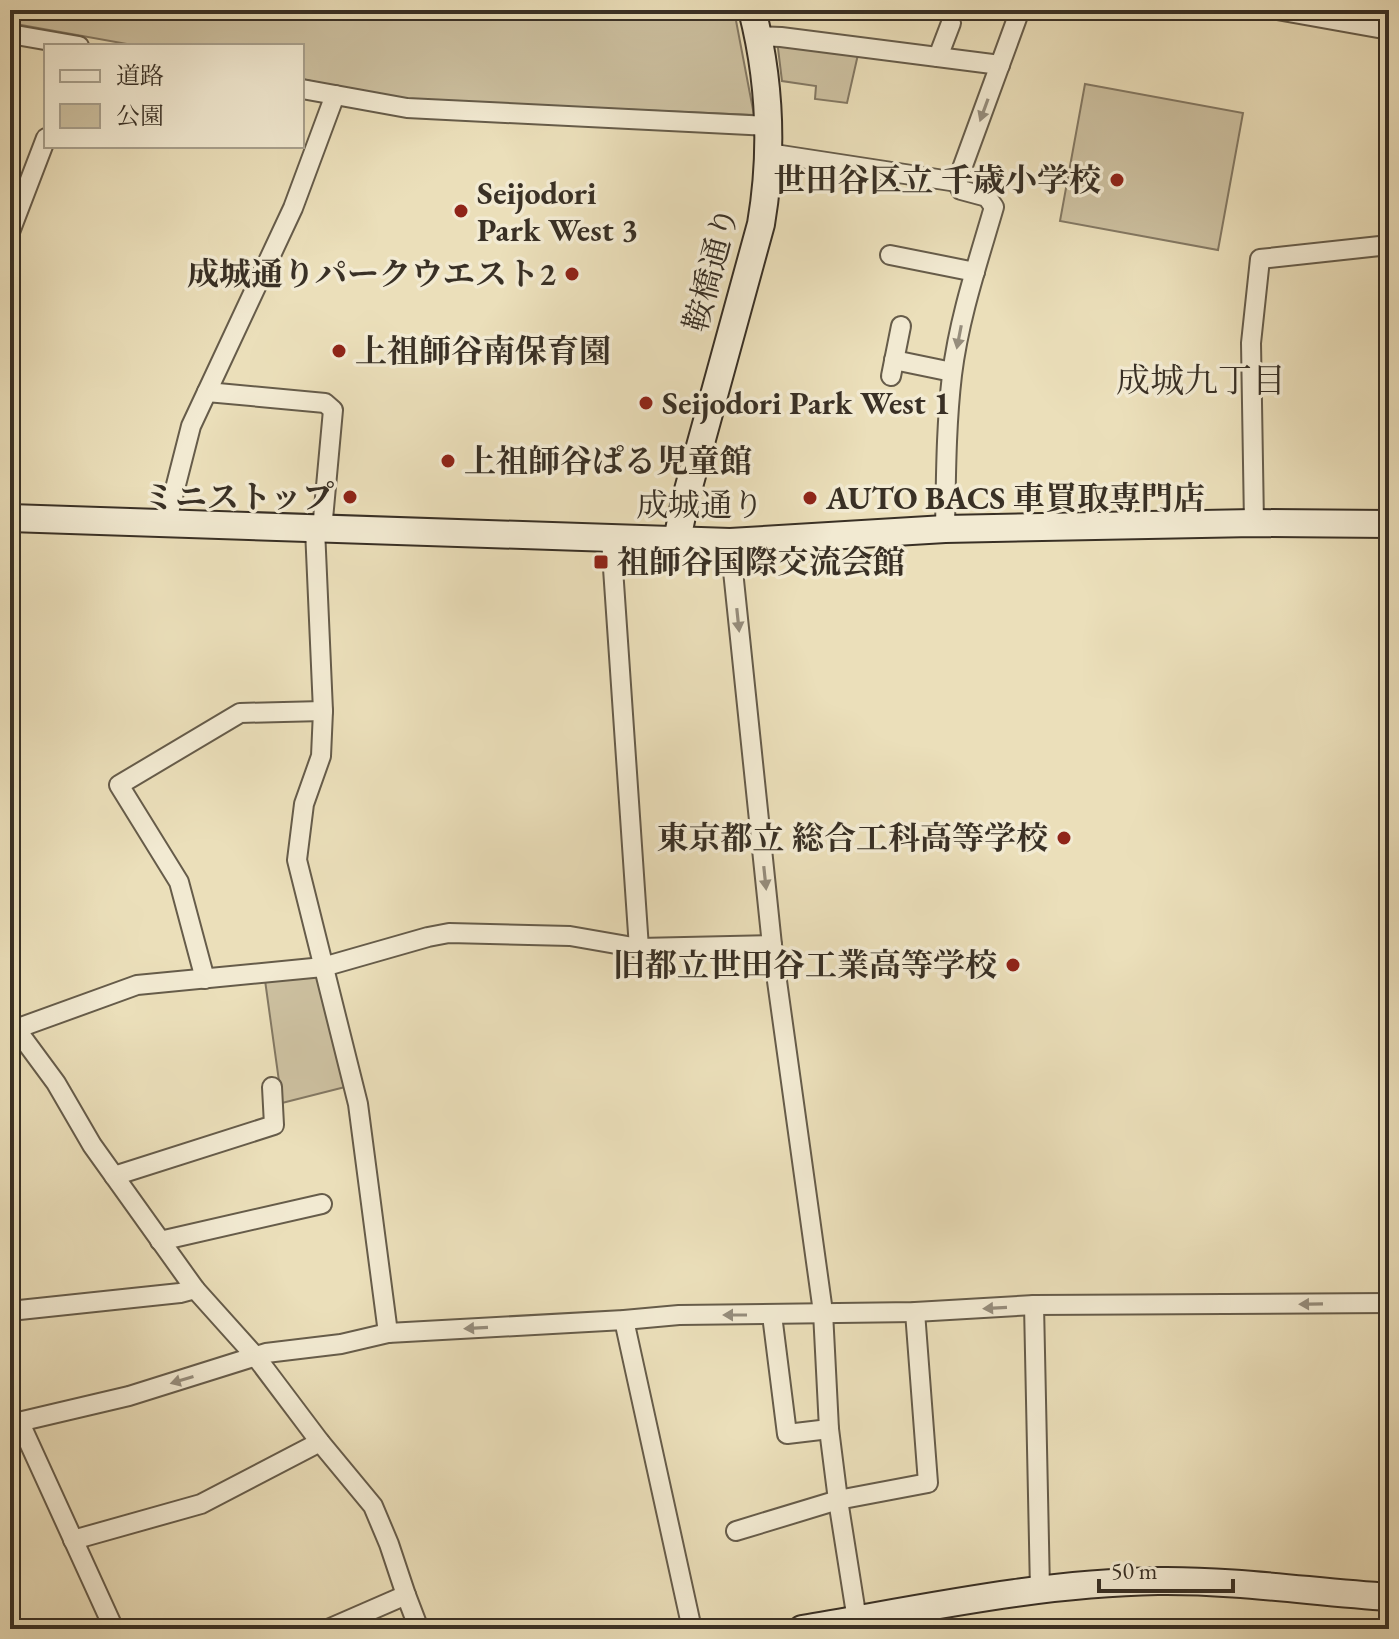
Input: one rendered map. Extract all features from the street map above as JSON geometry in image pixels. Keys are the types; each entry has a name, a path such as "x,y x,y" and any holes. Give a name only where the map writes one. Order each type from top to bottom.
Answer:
{"street":[{"name":"鞍橋通り","path":"677,540 765,199 767,94 752,10"},
{"path":"945,529 947,428 952,372 965,307 994,207 987,197 961,190 957,182 1020,10"},
{"path":"1277,10 1389,30"},
{"path":"938,57 951,23"},
{"path":"10,34 68,44"},
{"path":"759,36 1000,65"},
{"path":"304,89 407,108 768,126"},
{"path":"166,524 191,426 293,208 335,95"},
{"path":"10,230 44,143"},
{"path":"768,153 957,182"},
{"path":"1254,523 1251,343 1260,259 1389,245"},
{"path":"890,255 975,272"},
{"path":"901,326 893,368 952,372"},
{"path":"207,392 325,403 333,410 319,530 321,756 304,804 297,860 358,1104 388,1333"},
{"name":"成城通り","path":"10,518 730,542 945,529 1254,523 1389,524"},
{"path":"611,539 639,948"},
{"path":"730,542 772,945 823,1312 829,1429 857,1620"},
{"path":"205,979 179,882 119,785 240,713 323,711"},
{"path":"419,1629 373,1506 256,1357 195,1289 92,1145 56,1083 12,1027 137,985 323,967 449,933 570,936 639,948 772,945"},
{"path":"114,1176 274,1125 272,1087"},
{"path":"160,1241 322,1204"},
{"path":"10,1311 195,1289"},
{"path":"114,1629 15,1423 129,1396 266,1353 341,1344 388,1333 679,1315 915,1312 1034,1305 1389,1303"},
{"path":"1034,1305 1040,1590"},
{"path":"736,1531 838,1500 928,1483 915,1312"},
{"path":"772,1315 787,1434 829,1429"},
{"path":"624,1320 692,1629"},
{"path":"73,1540 201,1504 320,1442"},
{"path":"802,1629 946,1603 1083,1585 1159,1581 1389,1597"},
{"path":"328,1629 406,1595"}],"green space":[{"path":"10,10 734,10 754,115 411,103 304,79 304,44 127,44 10,23"},
{"path":"777,40 859,50 847,103 815,99 816,86 782,81"},
{"path":"1085,84 1243,113 1218,250 1060,221"},
{"path":"319,966 353,1085 282,1103 264,973"}],"place":[{"name":"世田谷区立 千歳小学校","path":"1117,180"},
{"name":"Seijodori Park West 3","path":"461,211"},
{"name":"成城通りパークウエスト2","path":"572,274"},
{"name":"上祖師谷南保育園","path":"339,351"},
{"name":"Seijodori Park West 1","path":"646,403"},
{"name":"上祖師谷ぱる児童館","path":"448,461"},
{"name":"ミニストップ","path":"350,497"},
{"name":"AUTO BACS 車買取専門店","path":"810,498"},
{"name":"祖師谷国際交流会館","path":"601,562"},
{"name":"東京都立 総合工科高等学校","path":"1064,838"},
{"name":"旧都立世田谷工業高等学校","path":"1013,965"}],"district":[{"name":"成城九丁目","path":"1201,380"}]}
